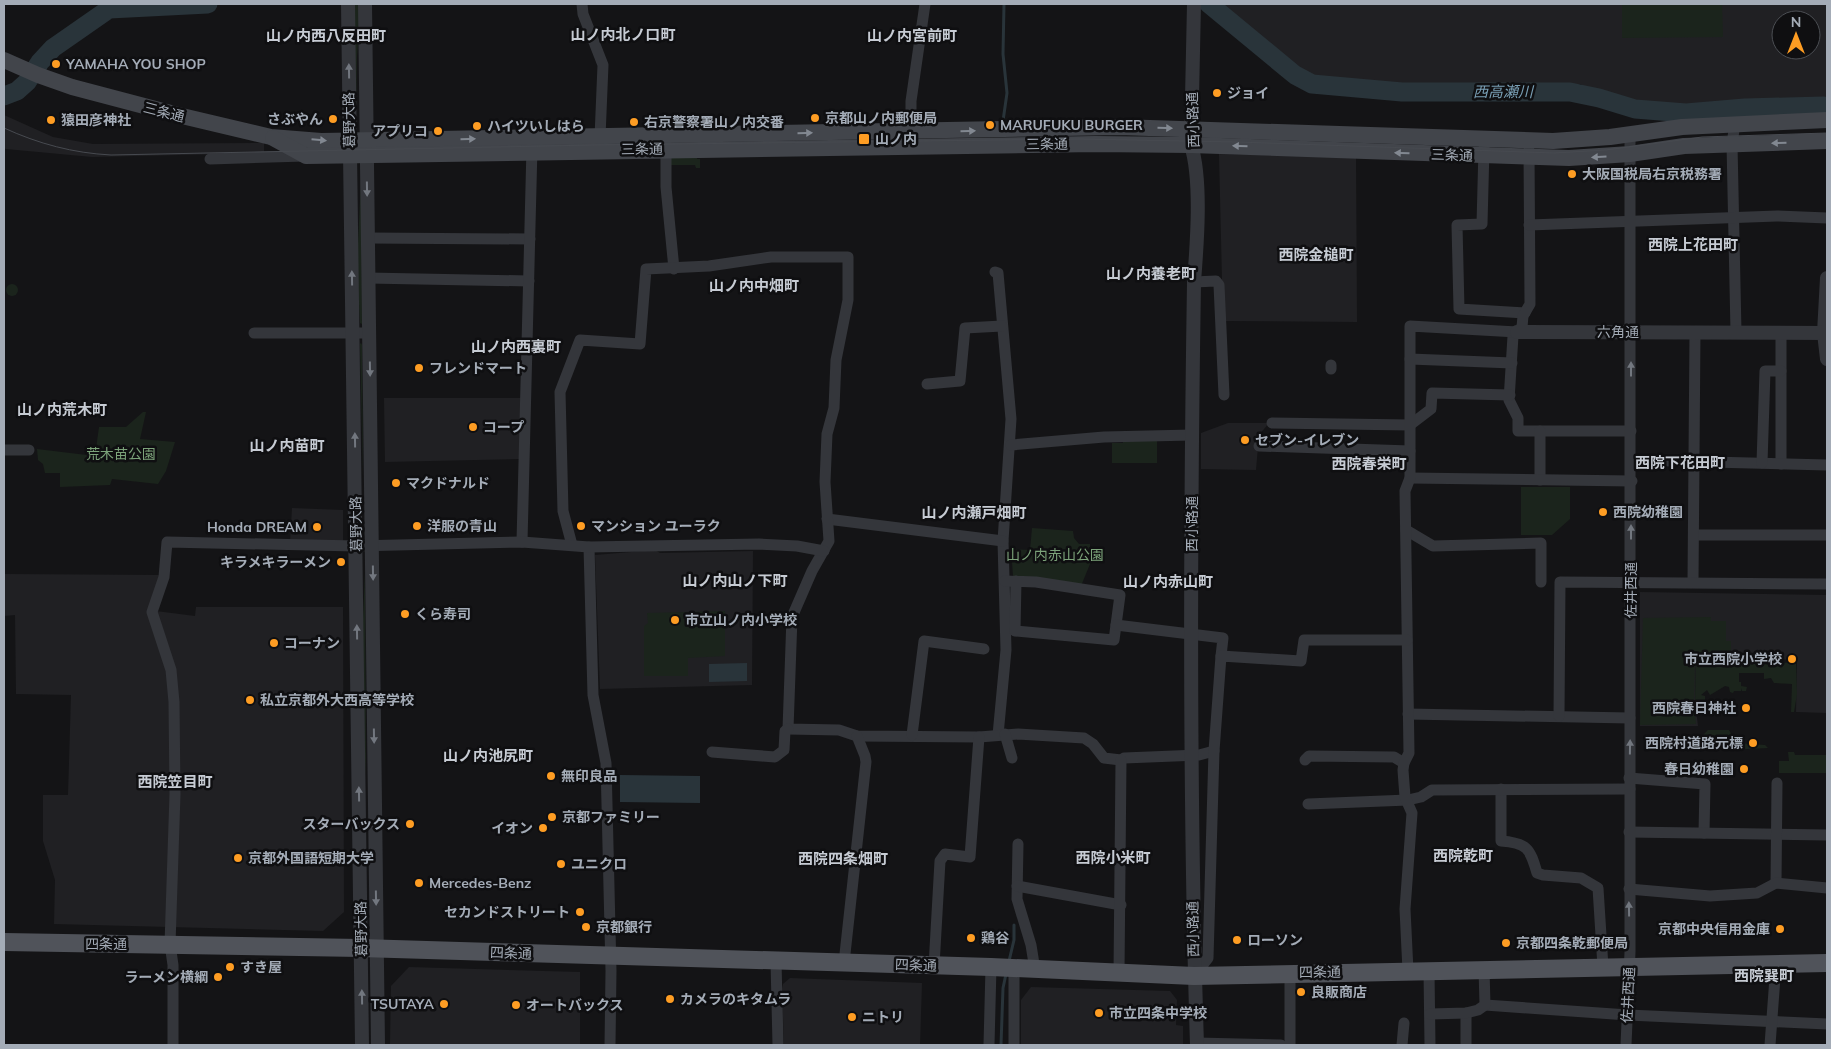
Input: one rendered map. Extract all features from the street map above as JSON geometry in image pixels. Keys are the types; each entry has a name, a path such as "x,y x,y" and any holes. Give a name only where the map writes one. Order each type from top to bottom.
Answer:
{"main road":[{"name":"三条通","path":"4,60 33,73 142,106 271,137 349,148 666,142 1095,144 1192,137 1584,140 1630,135 1682,126 1827,120"},
{"name":"三条通","path":"532,144 600,136 666,142 911,132 1119,127 1192,137 1530,158 1630,154 1684,146 1827,141"},
{"name":"三条通","path":"271,137 306,156 349,148"},
{"name":"四条通","path":"4,942 369,948 1004,968 1194,976 1290,972 1827,963"}],"street":[{"name":"葛野大路","path":"348,4 356,546 369,948 378,1045"},
{"name":"葛野大路","path":"362,1045 369,948 372,546 365,4"},
{"path":"582,4 583,14 603,65 600,136"},
{"path":"911,132 911,101 925,4"},
{"name":"西小路通","path":"1194,4 1192,137 1196,159 1197,241 1194,282 1191,634 1194,976 1197,1044"},
{"path":"1735,123 1732,144 1736,332"},
{"name":"佐井西通","path":"1626,1045 1630,966 1632,460 1630,135"},
{"path":"1484,139 1482,224 1457,225 1459,309 1525,313"},
{"path":"1528,140 1530,158 1530,297 1525,313 1522,316 1522,327 1513,336 1510,395 1518,418 1518,431 1631,431"},
{"path":"666,142 666,187 674,268"},
{"path":"522,542 532,144"},
{"path":"210,159 306,156"},
{"path":"1529,225 1734,218 1827,218"},
{"path":"368,238 530,239"},
{"path":"572,545 563,511 560,392 580,340 640,344 646,269 710,266 770,257 848,257 848,300 836,360 834,408 827,434 827,519 829,541 812,571 792,617 788,729 785,731 784,750 775,757 712,752"},
{"path":"996,272 998,273 1010,389 1011,445 1003,541 1011,581 1016,631 1114,640 1120,595 1036,582 1011,581"},
{"path":"368,278 529,281"},
{"path":"1827,278 1827,359"},
{"path":"1194,282 1216,281 1219,285 1224,395"},
{"path":"927,384 960,381 965,328 1002,326"},
{"name":"六角通","path":"1410,359 1410,326 1517,332 1826,333"},
{"path":"1692,582 1695,462 1695,332"},
{"path":"1781,332 1781,464"},
{"path":"254,333 369,333"},
{"path":"1408,971 1405,910 1412,813 1408,800 1405,797 1404,763 1409,754 1406,491 1410,478 1410,359 1512,363"},
{"path":"1762,463 1765,371 1781,370"},
{"path":"1272,422 1410,425 1431,409 1432,393 1510,395"},
{"path":"1540,431 1540,480"},
{"path":"1011,445 1104,437 1192,435"},
{"path":"1259,446 1410,452"},
{"path":"4,450 29,450"},
{"path":"1632,460 1827,465"},
{"path":"1410,478 1632,481"},
{"path":"355,489 372,490"},
{"path":"827,519 1003,541"},
{"path":"1406,530 1433,546 1542,543 1541,582"},
{"path":"1694,535 1827,535"},
{"path":"173,1045 173,965 170,944 175,794 174,702 171,670 152,612 164,577 167,542 372,546 522,542 589,547 759,544 797,546 824,551"},
{"path":"589,547 593,695 606,763 610,1045"},
{"path":"1011,581 1002,735 1012,758"},
{"path":"1559,716 1560,582 1827,584"},
{"path":"1116,625 1223,638 1214,751 1208,958 1194,976"},
{"path":"1222,656 1301,660 1304,640 1407,640"},
{"path":"912,735 924,641 984,649"},
{"path":"1408,714 1630,718"},
{"path":"788,729 838,730 857,736 979,737 1002,735 1084,738 1093,744 1104,758 1121,760 1124,758 1192,755 1214,751"},
{"path":"844,963 866,762 857,736"},
{"path":"934,966 940,861 945,854 970,857 979,737"},
{"path":"1305,760 1309,756 1394,757 1404,763"},
{"path":"1120,973 1121,760"},
{"path":"1776,883 1778,783"},
{"path":"1308,804 1408,800 1421,797 1432,790 1501,790 1630,784 1705,784 1704,833"},
{"path":"1501,790 1501,841 1523,844 1530,850 1537,873 1581,878 1598,888 1603,967"},
{"path":"1630,832 1827,835"},
{"path":"1018,844 1018,906 1031,945 1034,970"},
{"path":"1629,889 1710,896 1758,893 1776,883 1827,888"},
{"path":"1017,886 1121,905"},
{"path":"776,961 778,1045"},
{"path":"1770,1045 1770,1020 1776,964"},
{"path":"989,1045 1004,968"},
{"path":"1004,968 1014,1045"},
{"path":"1484,969 1485,1005"},
{"path":"1429,970 1430,1045"},
{"path":"1290,972 1290,1045"},
{"path":"1430,1014 1466,1013 1478,1010 1485,1005 1628,1015 1827,1024"},
{"path":"1466,1013 1466,1045"},
{"path":"1402,1045 1404,1023"},
{"path":"1197,1044 1281,1045"}],"shaded area":[{"path":"1222,4 1826,4 1827,102 1687,108 1650,107 1584,88 1581,84 1423,86 1326,79 1304,72 1294,66"},
{"path":"4,115 53,137 93,144 264,143 264,153 92,157 6,149 4,148"},
{"path":"1219,154 1356,157 1357,322 1223,321"},
{"name":"コープ","path":"384,398 522,398 520,459 385,462"},
{"path":"1228,423 1269,423 1259,435 1256,470 1201,469 1201,433"},
{"name":"Honda DREAM","path":"292,508 343,510 343,544 290,543"},
{"name":"市立山ノ内小学校","path":"655,550 660,553 753,551 752,685 600,689 595,555"},
{"path":"4,574 162,575 156,611 195,616 196,607 343,607 344,912 323,931 54,924 55,880 43,841 43,795 68,795 71,695 16,694 15,615 4,616"},
{"name":"市立西院小学校","path":"1640,592 1827,595 1827,713 1796,712 1797,660 1729,657 1696,659 1695,702 1698,726 1640,726"},
{"path":"747,663 747,681 709,682 709,664"},
{"path":"620,775 700,776 700,803 620,802"},
{"path":"409,967 580,972 580,1045 390,1045 391,986"},
{"name":"ニトリ","path":"790,978 922,983 920,1045 784,1045 782,989 783,984"},
{"name":"市立四条中学校","path":"1031,987 1170,991 1177,1000 1176,1025 1183,1026 1183,1045 1021,1045 1021,1000"}],"green space":[{"path":"354,4 361,4 357,57 356,121"},
{"path":"1622,4 1722,4 1723,37 1622,38"},
{"path":"697,155 697,159 700,159 700,168 696,168 695,165 671,165 671,156"},
{"path":"361,179 362,324 360,323 357,265"},
{"path":"10,284 14,284 18,290 14,296 10,296 6,292 6,288"},
{"path":"360,344 362,345 363,481"},
{"name":"荒木苗公園","path":"143,412 146,412 140,439 175,442 166,471 158,484 112,479 110,485 60,487 60,473 45,473 43,464 38,460 37,449 95,456 99,427 126,427"},
{"path":"1123,439 1157,439 1157,463 1112,463 1112,443 1123,443"},
{"path":"1521,487 1570,487 1570,519 1552,535 1521,535"},
{"name":"山ノ内赤山公園","path":"1032,528 1073,531 1074,538 1079,544 1090,544 1090,564 1081,586 1013,576 1011,549 1030,550"},
{"path":"365,572 366,758 362,825 362,641"},
{"path":"725,611 725,656 688,658 688,676 644,676 644,626 648,623 647,613"},
{"path":"1711,617 1711,621 1726,621 1726,641 1731,641 1731,657 1695,659 1694,702 1696,724 1640,725 1643,618"},
{"path":"1729,658 1742,663 1757,661 1763,664 1779,666 1782,663 1796,662 1797,694 1794,712 1791,712 1792,684 1774,683 1771,678 1764,679 1764,673 1739,673 1739,682 1741,682 1741,686 1747,687 1746,691 1742,691 1741,688 1741,691 1734,691 1733,693 1730,692 1729,687 1725,686 1710,695 1707,690 1701,695 1705,696 1705,705 1698,705 1695,700 1696,660 1725,661"},
{"path":"1708,730 1729,730 1736,743 1765,745 1768,748 1727,750 1727,744 1709,743 1709,739 1703,735"},
{"path":"1788,752 1794,752 1795,755 1827,755 1827,773 1779,773 1779,761 1789,761"}],"waterway":[{"name":"西高瀬川","path":"4,96 17,91 27,82 40,62 53,48 109,9 208,4"},
{"path":"1003,121 1007,93 1003,54 1004,4"},
{"name":"西高瀬川","path":"1209,4 1295,75 1312,84 1402,92 1570,92 1599,98 1635,109 1686,113 1745,108 1824,106"},
{"path":"1009,961 1014,940 1014,925"},
{"path":"1001,1045 1003,988 1006,974"}],"tram line":[{"path":"4,128 56,147 111,155 593,145 1079,139 1237,142 1554,153 1606,150 1702,137 1827,133"}],"place":[{"name":"YAMAHA YOU SHOP","path":"56,64"},
{"name":"ジョイ","path":"1217,93"},
{"name":"京都山ノ内郵便局","path":"815,118"},
{"name":"さぶやん","path":"333,119"},
{"name":"猿田彦神社","path":"51,120"},
{"name":"右京警察署山ノ内交番","path":"634,122"},
{"name":"MARUFUKU BURGER","path":"990,125"},
{"name":"ハイツいしはら","path":"477,126"},
{"name":"アプリコ","path":"438,131"},
{"name":"山ノ内","path":"864,139"},
{"name":"大阪国税局右京税務署","path":"1572,174"},
{"name":"フレンドマート","path":"419,368"},
{"name":"コープ","path":"473,427"},
{"name":"セブン-イレブン","path":"1245,440"},
{"name":"マクドナルド","path":"396,483"},
{"name":"西院幼稚園","path":"1603,512"},
{"name":"洋服の青山","path":"417,526"},
{"name":"マンション ユーラク","path":"581,526"},
{"name":"Honda DREAM","path":"317,527"},
{"name":"キラメキラーメン","path":"341,562"},
{"name":"くら寿司","path":"405,614"},
{"name":"市立山ノ内小学校","path":"675,620"},
{"name":"コーナン","path":"274,643"},
{"name":"市立西院小学校","path":"1792,659"},
{"name":"私立京都外大西高等学校","path":"250,700"},
{"name":"西院春日神社","path":"1746,708"},
{"name":"西院村道路元標","path":"1753,743"},
{"name":"春日幼稚園","path":"1744,769"},
{"name":"無印良品","path":"551,776"},
{"name":"京都ファミリー","path":"552,817"},
{"name":"スターバックス","path":"410,824"},
{"name":"イオン","path":"543,828"},
{"name":"京都外国語短期大学","path":"238,858"},
{"name":"ユニクロ","path":"561,864"},
{"name":"Mercedes-Benz","path":"419,883"},
{"name":"セカンドストリート","path":"580,912"},
{"name":"京都銀行","path":"586,927"},
{"name":"京都中央信用金庫","path":"1780,929"},
{"name":"鶏谷","path":"971,938"},
{"name":"ローソン","path":"1237,940"},
{"name":"京都四条乾郵便局","path":"1506,943"},
{"name":"すき屋","path":"230,967"},
{"name":"ラーメン横綱","path":"218,977"},
{"name":"良販商店","path":"1301,992"},
{"name":"カメラのキタムラ","path":"670,999"},
{"name":"TSUTAYA","path":"444,1004"},
{"name":"オートバックス","path":"516,1005"},
{"name":"市立四条中学校","path":"1099,1013"},
{"name":"ニトリ","path":"852,1017"}],"district":[{"name":"山ノ内北ノ口町","path":"623,35"},
{"name":"山ノ内西八反田町","path":"326,36"},
{"name":"山ノ内宮前町","path":"912,36"},
{"name":"西院上花田町","path":"1693,245"},
{"name":"西院金槌町","path":"1316,255"},
{"name":"山ノ内養老町","path":"1151,274"},
{"name":"山ノ内中畑町","path":"754,286"},
{"name":"山ノ内西裏町","path":"516,347"},
{"name":"山ノ内荒木町","path":"62,410"},
{"name":"山ノ内苗町","path":"287,446"},
{"name":"西院下花田町","path":"1680,463"},
{"name":"西院春栄町","path":"1369,464"},
{"name":"山ノ内瀬戸畑町","path":"974,513"},
{"name":"山ノ内山ノ下町","path":"735,581"},
{"name":"山ノ内赤山町","path":"1168,582"},
{"name":"山ノ内池尻町","path":"488,756"},
{"name":"西院笠目町","path":"175,782"},
{"name":"西院乾町","path":"1463,856"},
{"name":"西院小米町","path":"1113,858"},
{"name":"西院四条畑町","path":"843,859"},
{"name":"西院巽町","path":"1764,976"}]}
